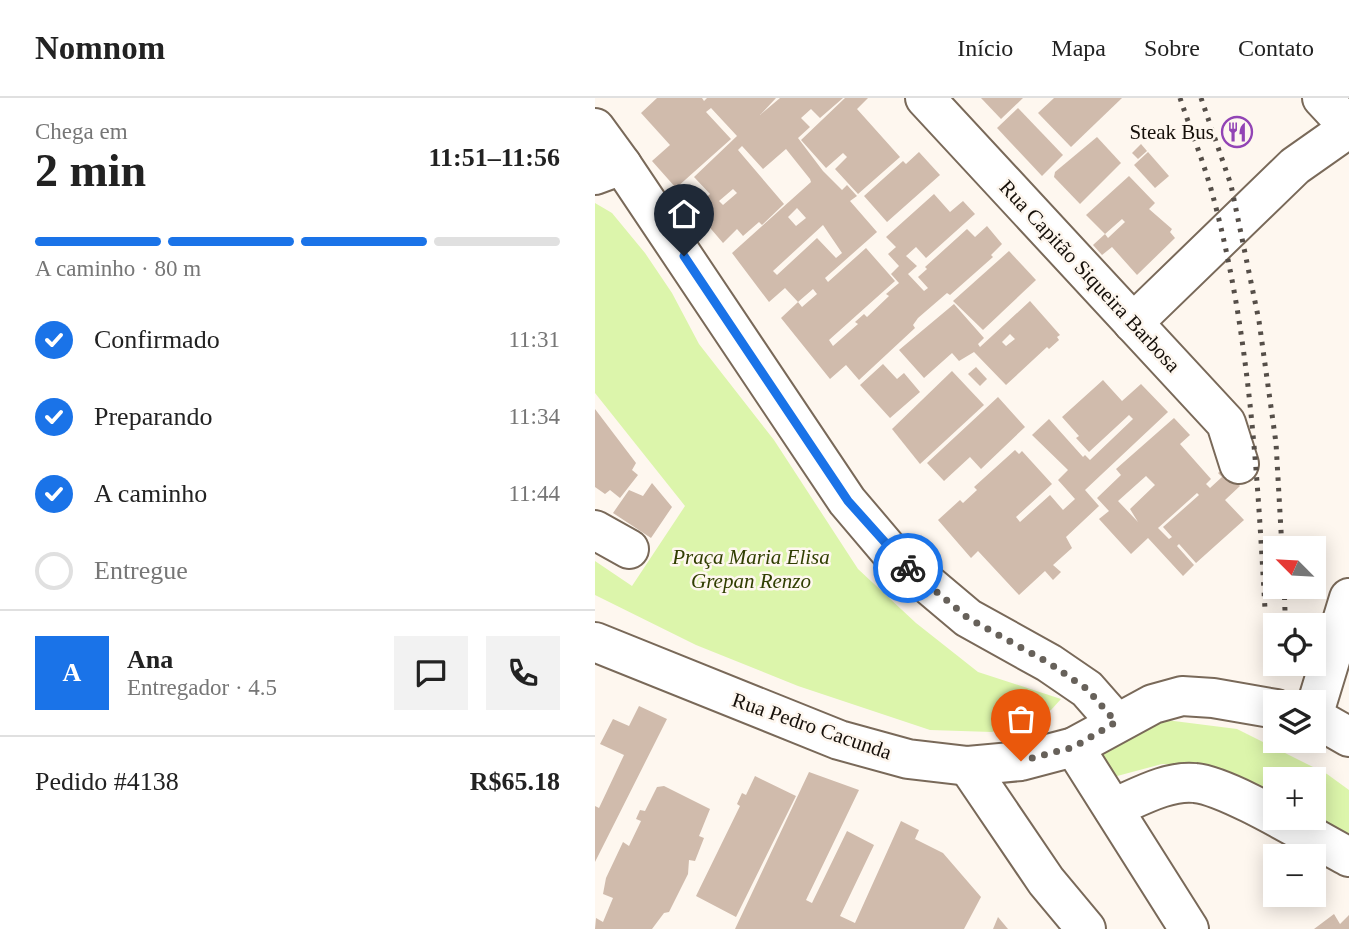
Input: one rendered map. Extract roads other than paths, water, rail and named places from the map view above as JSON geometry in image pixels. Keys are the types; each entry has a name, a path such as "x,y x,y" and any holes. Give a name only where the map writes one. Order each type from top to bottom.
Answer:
{"street":[{"name":"Rua Capitão Siqueira Barbosa","path":"925,98 1226,424 1238,464"},
{"path":"1133,323 1295,166 1349,128 1322,98"},
{"path":"595,128 608,170 848,501 892,554 968,618 1049,663 1087,689 1116,722"},
{"path":"595,530 629,550"},
{"path":"1321,690 1349,598"},
{"name":"Rua Pedro Cacunda","path":"595,642 839,740 908,759 968,766 1021,761 1074,747 1116,722 1153,705 1182,696 1263,707"},
{"path":"1326,723 1349,737"},
{"path":"1074,747 1189,929"},
{"path":"968,766 1046,881 1086,929"},
{"path":"1113,808 1159,789 1193,782 1219,789 1349,857"}],"railway":[{"path":"1180,98 1211,189 1224,241 1243,345 1259,503 1265,609"},
{"path":"1201,98 1231,185 1259,321 1276,443 1281,536"},
{"path":"1285,599 1285,611"}],"place":[{"name":"Steak Bus","path":"1237,132"}],"park label":[{"name":"Praça Maria Elisa Grepan Renzo","path":"751,569"}]}
